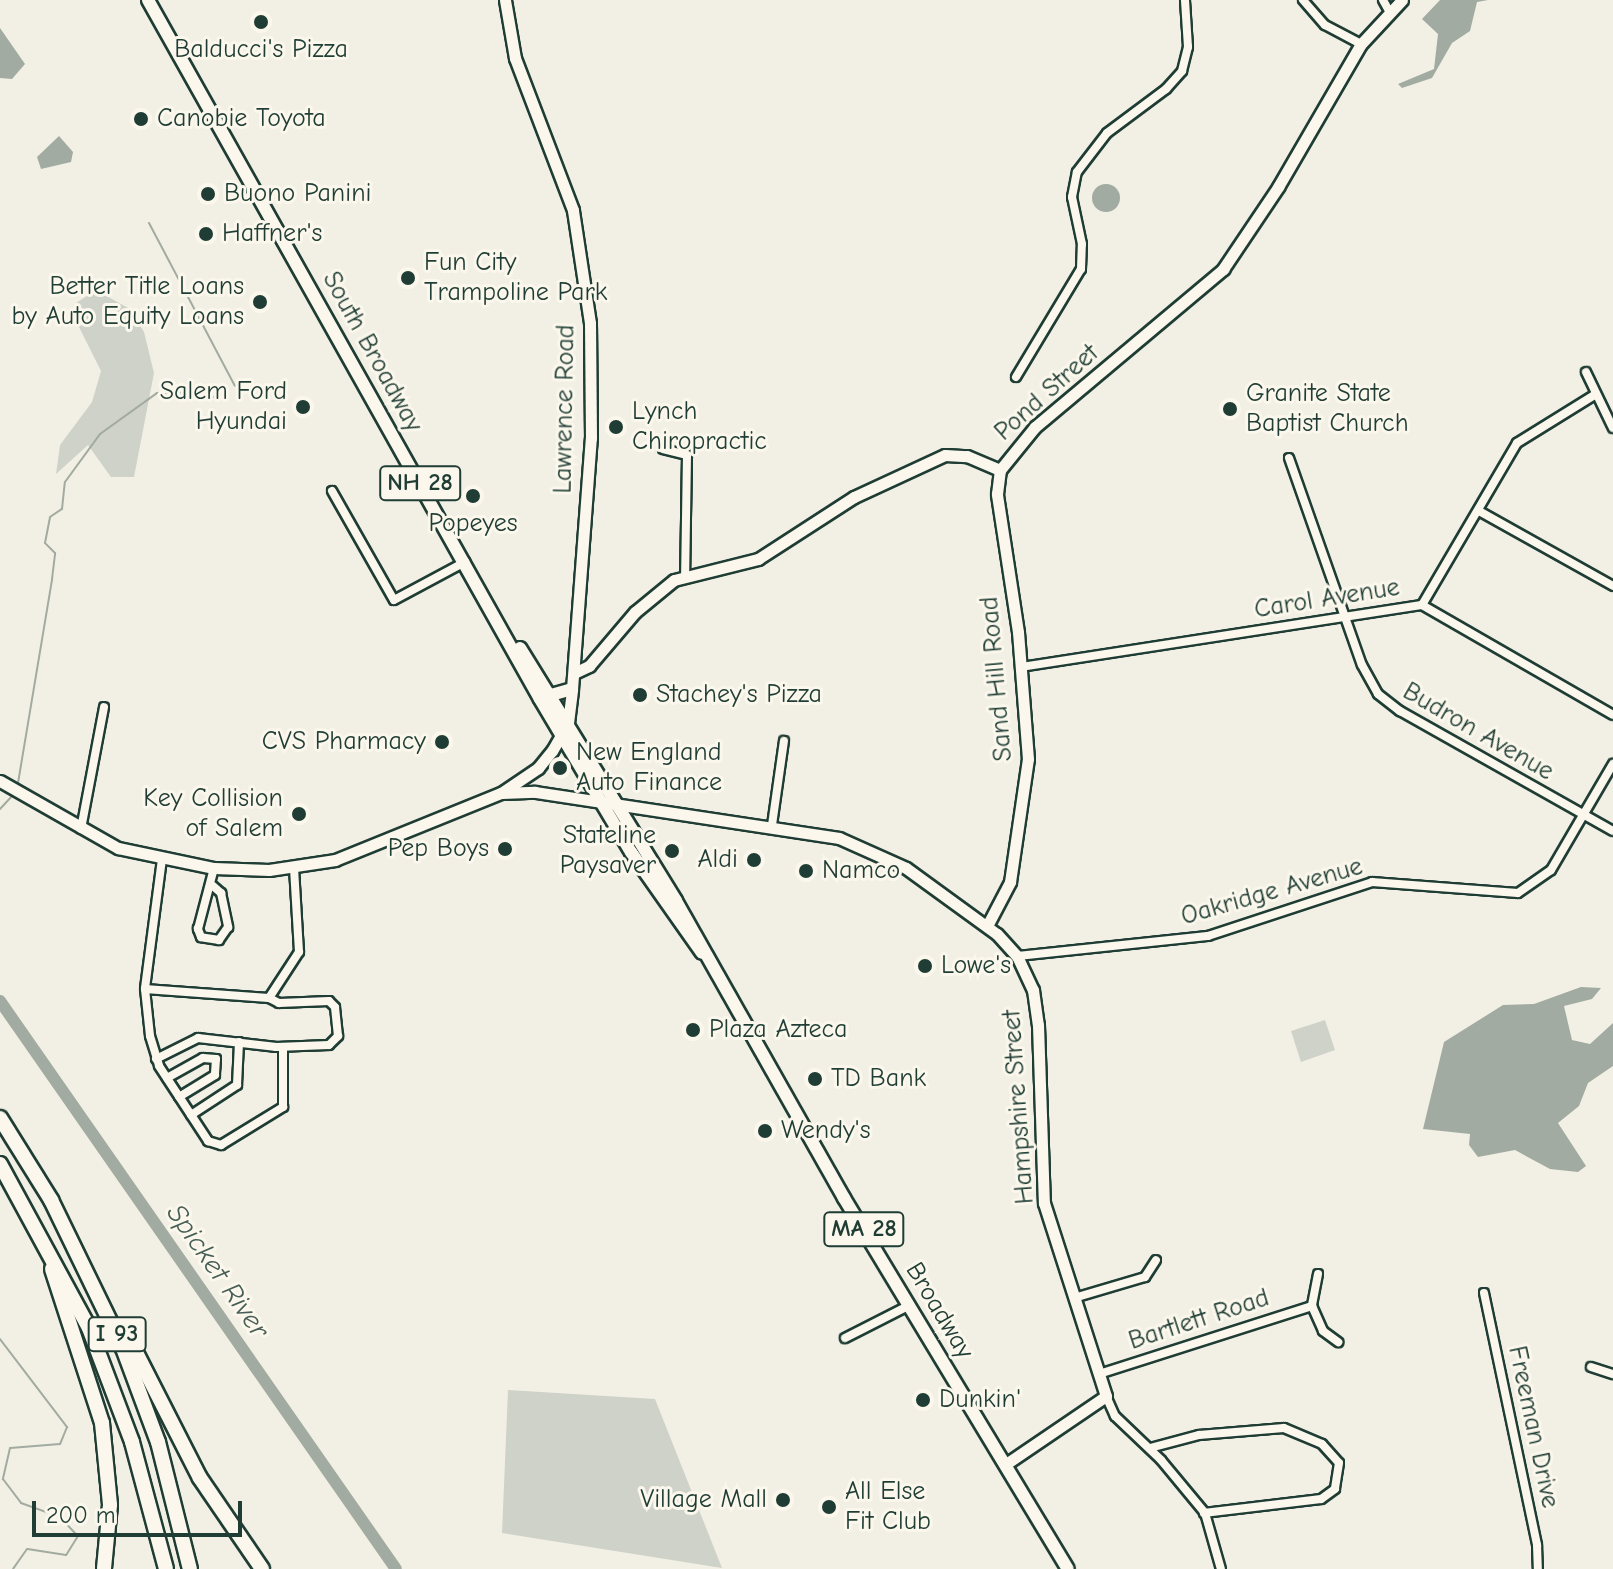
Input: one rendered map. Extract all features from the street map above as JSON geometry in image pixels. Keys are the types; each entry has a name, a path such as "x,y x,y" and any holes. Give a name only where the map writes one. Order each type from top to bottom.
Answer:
{"highway":[{"name":"I 93","path":"0,1118 51,1200 141,1393 190,1569"},
{"name":"I 93","path":"0,1164 24,1202 89,1328 119,1403 166,1569"},
{"path":"51,1200 84,1252 200,1478 262,1569"},
{"path":"24,1202 77,1334 102,1423 110,1505 104,1569"}],"main road":[{"name":"South Broadway","path":"148,0 465,562 608,803 684,914 725,993"},
{"name":"South Broadway","path":"512,642 551,695 565,729"},
{"path":"551,695 572,689"},
{"name":"Broadway","path":"725,993 1068,1569"}],"street":[{"name":"Lawrence Road","path":"505,0 515,58 573,210 587,291 591,438 574,673 565,729"},
{"path":"1016,377 1081,269 1082,244 1072,197 1077,172 1107,133 1177,78 1187,55 1185,0"},
{"path":"1303,0 1325,25 1361,44"},
{"name":"Pond Street","path":"574,673 586,669 653,595 685,576 758,559 847,501 945,455 967,456 1000,470 1035,427 1223,269 1285,176 1386,5 1402,0"},
{"path":"1586,372 1613,428"},
{"path":"1422,605 1523,437 1596,394"},
{"path":"663,449 687,455 685,576"},
{"name":"Budron Avenue","path":"1289,458 1362,665 1384,700 1613,831"},
{"name":"Sand Hill Road","path":"987,926 1008,888 1027,776 1021,667 998,505 1000,470"},
{"path":"332,491 394,600 465,562"},
{"path":"1479,511 1613,586"},
{"name":"Carol Avenue","path":"1021,667 1422,605 1613,715"},
{"path":"81,829 104,707"},
{"path":"0,781 106,844 162,859 214,868 294,869 335,860 501,793 538,768 565,729"},
{"path":"772,825 784,741"},
{"name":"Oakridge Avenue","path":"1017,956 1208,936 1372,882 1518,893 1551,870 1613,764"},
{"path":"538,768 538,783 546,793"},
{"name":"Hampshire Street","path":"501,793 546,793 827,835 885,856 987,926 1017,956 1033,990 1038,1025 1044,1203 1106,1396 1115,1416 1150,1448 1204,1513 1221,1569"},
{"path":"162,859 145,989 156,1059 208,1141 221,1145 283,1107 283,1047"},
{"path":"213,886 214,868"},
{"path":"269,998 299,952 294,869"},
{"path":"213,886 221,893 228,927 219,940 205,939 198,929 204,892 213,886"},
{"path":"145,989 269,998 279,1003 329,1001 335,1007 338,1036 329,1045 283,1047 198,1038 156,1059"},
{"path":"191,1115 237,1085 239,1042"},
{"path":"167,1078 203,1058 216,1059 215,1075 179,1097"},
{"path":"1074,1298 1145,1277 1156,1260"},
{"path":"1318,1274 1312,1306 1323,1331 1338,1342"},
{"name":"Freeman Drive","path":"1484,1293 1537,1545 1538,1569"},
{"path":"845,1338 910,1305"},
{"name":"Bartlett Road","path":"1099,1374 1312,1306"},
{"path":"1591,1367 1613,1374"},
{"path":"1006,1464 1106,1396"},
{"path":"1150,1448 1199,1435 1284,1428 1322,1444 1339,1463 1335,1489 1321,1499 1204,1513"}],"shaded area":[{"path":"1440,0 1488,0 1477,2 1470,31 1452,43 1432,78 1402,88 1398,84 1434,69 1438,34 1422,19"},
{"path":"0,28 25,64 12,79 0,78"},
{"path":"59,136 73,152 71,162 41,169 37,157"},
{"path":"1106,184 1116,188 1120,198 1116,208 1106,212 1096,208 1092,198 1096,188"},
{"path":"90,294 103,294 130,309 144,332 154,373 134,477 111,477 88,445 56,474 60,445 92,402 101,371 79,327 76,303"},
{"path":"1581,987 1601,988 1592,999 1564,1006 1572,1040 1590,1044 1613,1023 1613,1066 1588,1083 1579,1106 1558,1123 1586,1166 1578,1172 1550,1169 1515,1150 1478,1157 1469,1145 1470,1134 1423,1129 1444,1042 1503,1005 1534,1004"},
{"path":"1325,1020 1335,1050 1301,1062 1291,1031"},
{"path":"508,1390 655,1399 722,1568 502,1533"}],"waterway":[{"path":"149,223 235,386"},
{"path":"18,783 55,553 45,543 50,517 62,509 65,482 100,434 157,393 199,392 213,397 223,393"},
{"path":"0,809 11,797"},
{"name":"Spicket River","path":"0,1001 396,1569"},
{"path":"0,1339 67,1427 60,1444 10,1448 3,1479 21,1503 60,1517 78,1536 66,1555 27,1549 13,1569"}],"place":[{"name":"Balducci's Pizza","path":"261,22"},
{"name":"Canobie Toyota","path":"141,119"},
{"name":"Buono Panini","path":"208,194"},
{"name":"Haffner's","path":"206,234"},
{"name":"Fun City Trampoline Park","path":"408,278"},
{"name":"Better Title Loans by Auto Equity Loans","path":"260,302"},
{"name":"Salem Ford Hyundai","path":"303,407"},
{"name":"Granite State Baptist Church","path":"1230,409"},
{"name":"Lynch Chiropractic","path":"616,427"},
{"name":"Popeyes","path":"473,496"},
{"name":"Stachey's Pizza","path":"640,695"},
{"name":"CVS Pharmacy","path":"442,742"},
{"name":"New England Auto Finance","path":"560,768"},
{"name":"Key Collision of Salem","path":"299,814"},
{"name":"Pep Boys","path":"505,849"},
{"name":"Stateline Paysaver","path":"672,851"},
{"name":"Aldi","path":"754,860"},
{"name":"Namco","path":"806,871"},
{"name":"Lowe's","path":"925,966"},
{"name":"Plaza Azteca","path":"693,1030"},
{"name":"TD Bank","path":"815,1079"},
{"name":"Wendy's","path":"765,1131"},
{"name":"Dunkin'","path":"923,1400"},
{"name":"Village Mall","path":"783,1500"},
{"name":"All Else Fit Club","path":"829,1507"}]}
